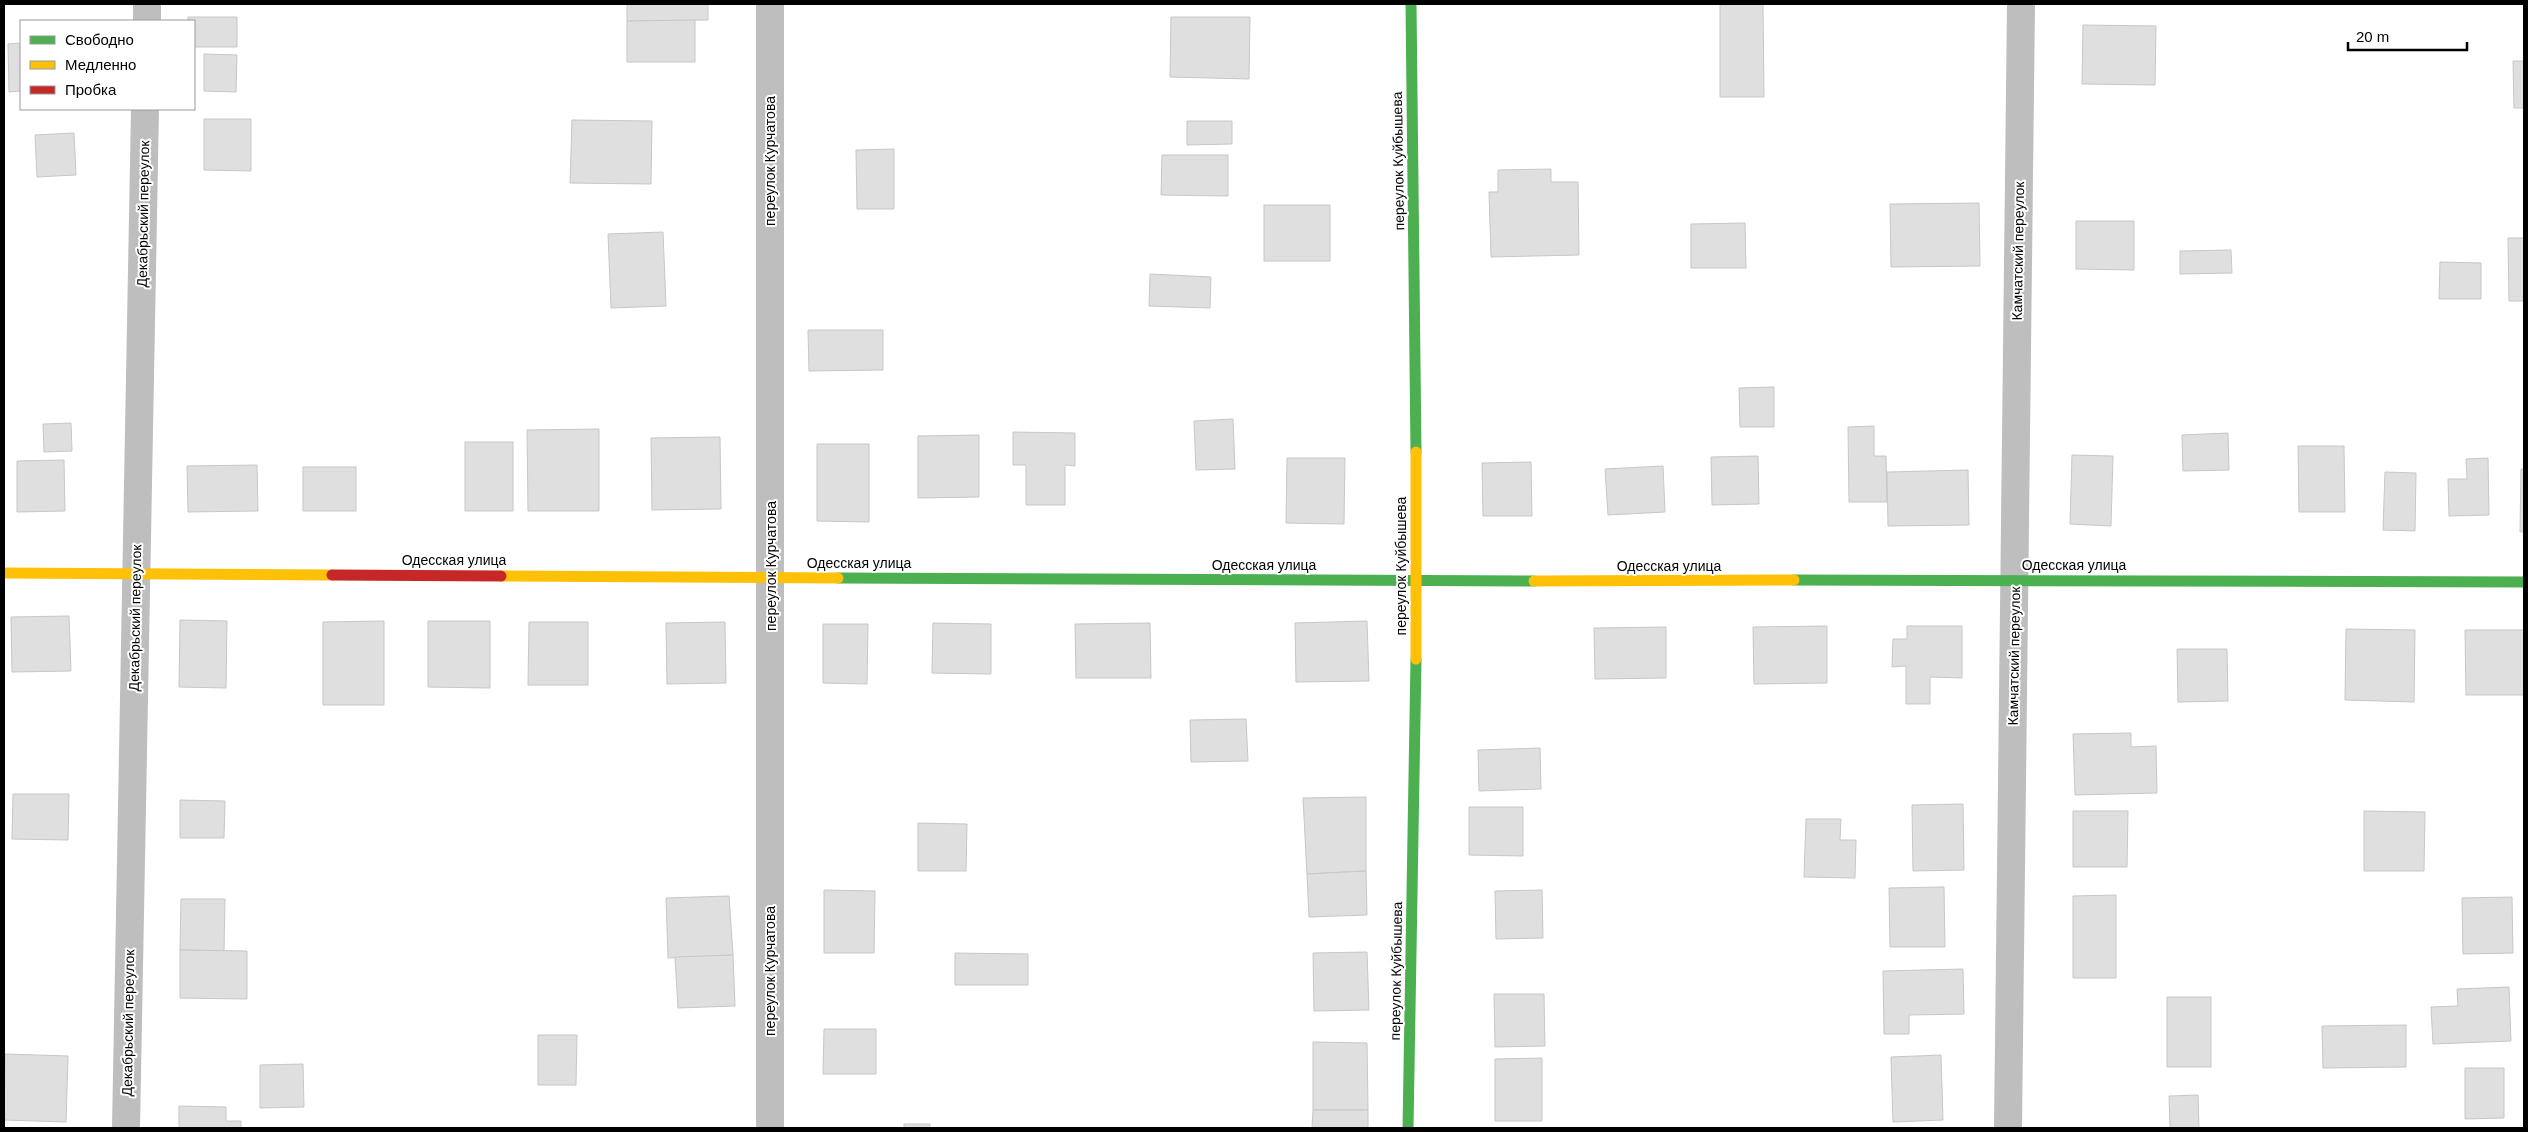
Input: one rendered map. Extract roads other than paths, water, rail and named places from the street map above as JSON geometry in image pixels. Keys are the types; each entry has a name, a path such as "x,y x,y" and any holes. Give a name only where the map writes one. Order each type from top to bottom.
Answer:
{"street":[{"path":"147,4 147,20"},
{"name":"переулок Курчатова","path":"770,4 770,1128"},
{"name":"переулок Куйбышева","path":"1408,1128 1417,581 1411,4"},
{"name":"Камчатский переулок","path":"2008,1128 2021,4"},
{"name":"Декабрьский переулок","path":"126,1128 145,110"},
{"name":"Одесская улица","path":"4,573 1417,581 2015,580 2524,582"}]}
